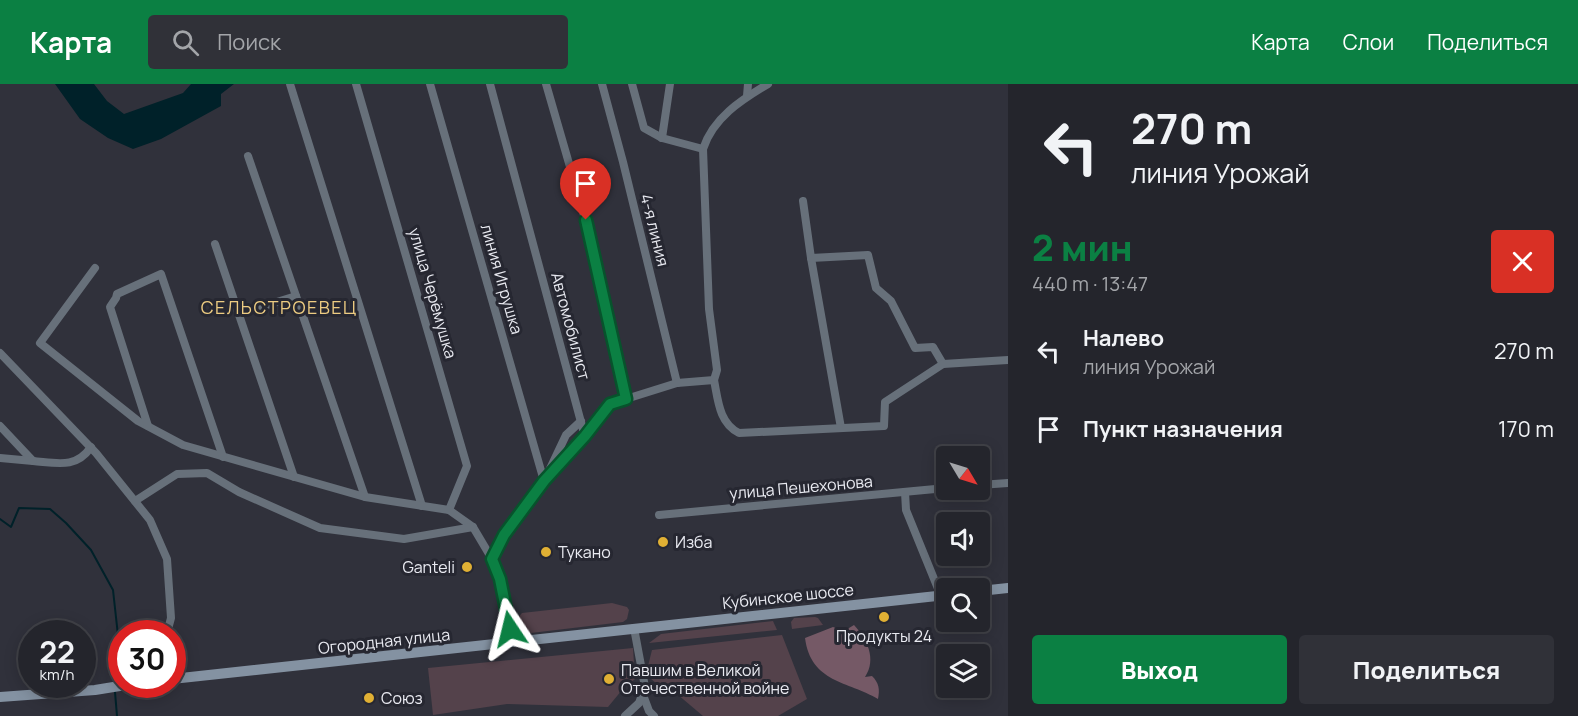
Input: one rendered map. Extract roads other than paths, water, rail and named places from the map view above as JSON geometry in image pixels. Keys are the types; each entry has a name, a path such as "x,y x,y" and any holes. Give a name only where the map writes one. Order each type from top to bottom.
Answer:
{"main road":[{"path":"990,590 1008,588"},
{"name":"Кубинское шоссе","path":"634,628 936,597"},
{"name":"Огородная улица","path":"186,677 634,628"},
{"path":"0,697 108,688"}],"street":[{"path":"290,84 422,506"},
{"name":"улица Черёмушка","path":"356,84 467,466 449,510"},
{"name":"линия Игрушка","path":"430,84 544,481"},
{"name":"Автомобилист","path":"490,84 585,436"},
{"path":"546,84 592,243 626,399"},
{"name":"4-я линия","path":"602,84 676,383"},
{"path":"632,84 644,128 662,138 704,149"},
{"path":"662,138 670,84"},
{"path":"747,96 748,84"},
{"path":"768,84 747,96 717,121 707,136 704,149 709,309 717,370 714,380 722,416 730,429 739,433 884,426 885,402 943,364 1008,360"},
{"path":"248,156 365,497"},
{"path":"803,201 841,428"},
{"path":"215,243 294,477"},
{"path":"811,258 868,255 876,288 891,301 915,348 933,347 943,364"},
{"path":"95,268 40,343 138,421 183,445 365,497 449,510 473,527 492,559 505,597 512,642"},
{"path":"148,426 110,307 117,294 161,274 224,457"},
{"path":"239,314 296,296"},
{"path":"0,353 91,447 150,520 166,559 170,620"},
{"path":"492,559 504,535 544,481 585,436 610,404 676,383 714,380"},
{"path":"544,481 566,435 581,421"},
{"path":"0,426 33,461"},
{"path":"0,458 71,463 84,458 91,447"},
{"path":"135,501 177,474 207,473 239,492 320,528 404,539 473,527"},
{"path":"990,484 1008,483"},
{"name":"улица Пешехонова","path":"659,515 936,489"},
{"path":"905,492 906,510 936,578"},
{"path":"626,716 639,703 645,687 634,628"},
{"path":"643,695 649,711 654,716"}],"water":[{"path":"55,84 94,84 107,101 124,114 183,93 191,84 234,84 221,94 221,106 161,139 133,149 108,138 80,119"}],"waterway":[{"path":"0,519 11,527 19,508 50,509 91,550 113,590 116,620"},
{"path":"116,698 117,716"}],"place":[{"name":"Изба","path":"663,542"},
{"name":"Тукано","path":"546,552"},
{"name":"Ganteli","path":"467,567"},
{"name":"Продукты 24","path":"884,617"},
{"name":"Павшим в Великой Отечественной войне","path":"609,679"},
{"name":"Союз","path":"369,698"}],"district":[{"name":"СЕЛЬСТРОЕВЕЦ","path":"279,308"}]}
